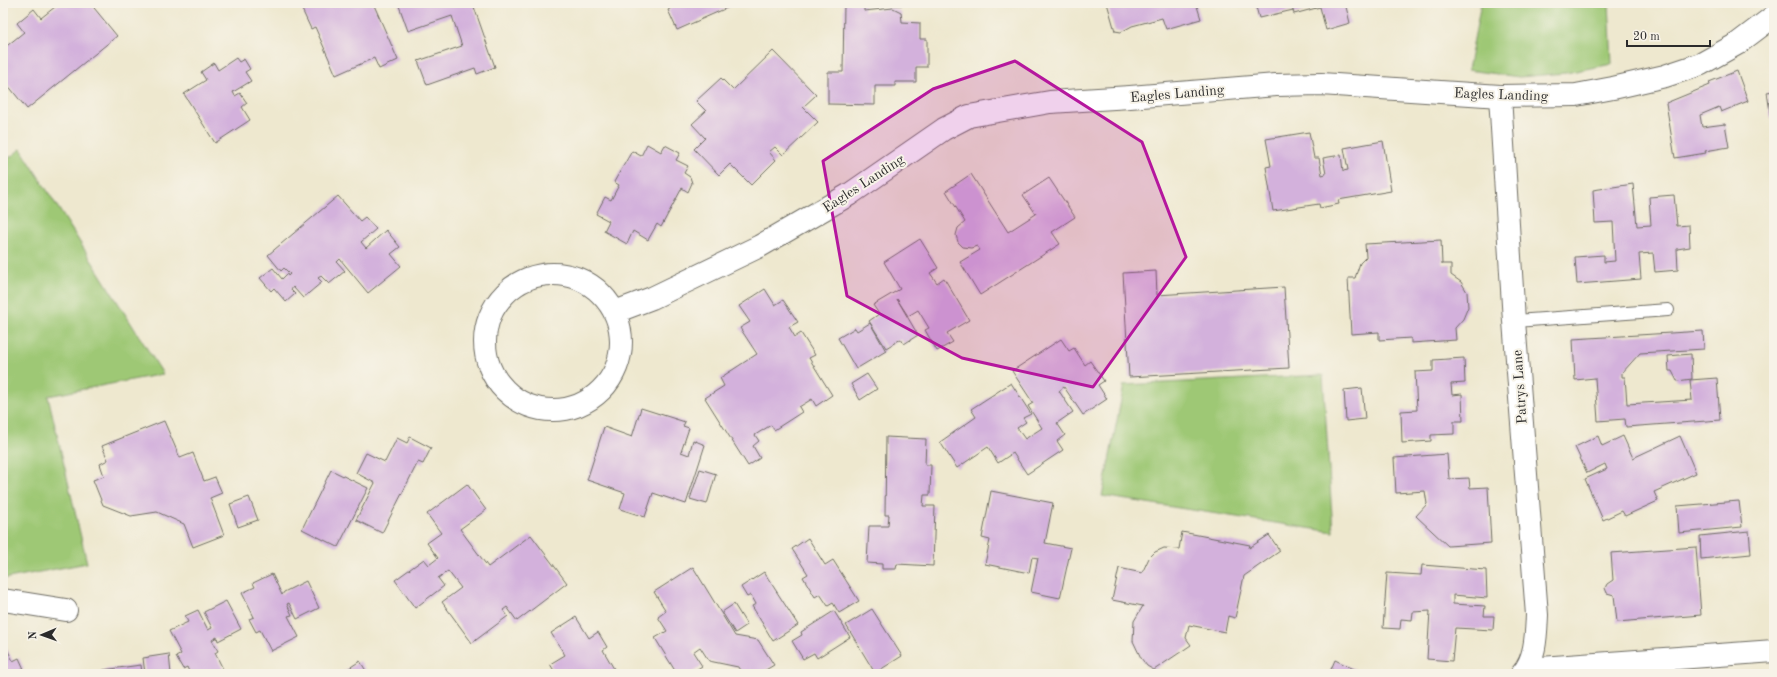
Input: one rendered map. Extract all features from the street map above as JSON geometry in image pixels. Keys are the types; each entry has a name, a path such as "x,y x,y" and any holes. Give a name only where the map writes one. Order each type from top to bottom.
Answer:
{"street":[{"name":"Eagles Landing","path":"615,312 652,298 760,246 850,194 944,129 969,116 1050,102 1276,85 1321,84 1500,96 1576,95 1665,76 1701,64 1737,44 1774,16"},
{"name":"Patrys Lane","path":"1500,96 1514,321 1537,615 1535,645 1524,672"},
{"path":"551,273 571,276 588,283 604,296 615,312 620,330 621,350 616,369 601,390 592,398 574,408 555,411 535,408 518,401 502,388 492,372 486,354 485,334 490,315 500,298 514,285 532,276 551,273"},
{"path":"3,600 66,610"},
{"path":"1524,672 1774,651"}],"lane":[{"path":"1514,321 1668,310"}],"highlighted area":[{"path":"1015,61 1142,142 1186,257 1093,387 962,358 847,296 823,161 933,89"}],"green space":[{"path":"1481,3 1609,3 1612,64 1566,73 1519,77 1468,70"},
{"path":"21,149 163,374 48,396 87,563 3,579 3,162"},
{"path":"1323,375 1333,532 1102,496 1124,385"}],"building":[{"path":"60,3 90,3 117,36 27,109 3,79 3,49 24,32 17,23 34,9 41,18"},
{"path":"299,3 373,3 398,60 379,69 374,58 336,75 315,27 311,29"},
{"path":"398,3 486,3 474,7 495,67 477,74 475,68 427,85 418,61 462,46 452,16 408,31"},
{"path":"669,3 738,3 677,30 668,10 671,8"},
{"path":"844,3 917,3 917,5 864,5 864,11 893,8 901,12 902,22 920,23 920,39 927,39 927,67 916,67 916,82 895,82 895,86 875,86 875,105 828,104 828,72 843,72"},
{"path":"1107,3 1196,3 1201,19 1166,29 1162,18 1132,26 1121,32 1115,31"},
{"path":"1255,3 1345,3 1350,23 1326,30 1320,7 1294,14 1293,10 1259,18"},
{"path":"773,51 816,95 803,107 818,122 783,155 775,147 769,152 776,160 751,185 730,164 719,175 694,149 705,138 692,124 706,111 696,101 721,78 733,90"},
{"path":"236,58 239,62 244,59 250,69 245,72 251,81 233,92 235,96 240,93 247,103 242,107 250,120 215,143 184,94 206,80 201,72 214,63 218,70"},
{"path":"1737,71 1748,101 1721,112 1719,107 1700,115 1702,127 1725,124 1729,147 1705,151 1706,153 1675,158 1666,103 1710,85 1709,82"},
{"path":"1774,91 1774,118 1771,119 1767,92"},
{"path":"1309,132 1314,158 1319,158 1322,175 1326,174 1323,158 1341,155 1343,171 1348,170 1344,148 1383,141 1391,191 1338,200 1339,204 1320,208 1319,204 1273,211 1266,167 1271,166 1266,139"},
{"path":"647,144 661,152 665,145 680,153 676,160 688,166 684,173 690,177 692,183 688,192 682,188 661,227 657,224 648,240 633,231 627,244 604,231 609,221 596,214 605,197 611,200 619,185 614,182 632,151 641,156"},
{"path":"971,174 1008,232 1036,214 1023,195 1049,178 1075,217 1052,232 1060,244 980,295 960,262 980,250 977,246 971,248 963,247 958,242 956,235 958,228 965,222 946,191"},
{"path":"1633,184 1637,226 1651,225 1649,197 1674,195 1677,226 1689,225 1690,247 1677,249 1678,270 1655,272 1653,253 1639,254 1641,279 1577,284 1575,257 1604,255 1604,262 1615,261 1613,222 1595,223 1593,190"},
{"path":"338,196 360,221 365,217 376,229 361,242 366,248 386,230 400,247 391,254 401,266 368,293 340,259 337,262 345,271 329,284 321,276 318,278 322,282 303,298 293,287 291,290 295,294 286,302 274,288 271,291 260,278 273,268 282,279 287,274 288,276 290,274 284,268 281,271 268,255"},
{"path":"920,239 938,268 930,273 937,283 944,278 969,320 947,333 953,342 937,351 925,330 929,328 918,310 908,316 897,299 918,335 904,344 901,339 886,348 869,321 879,314 873,305 900,289 884,262"},
{"path":"1441,240 1442,264 1451,264 1451,275 1461,282 1467,292 1468,307 1463,319 1455,328 1456,340 1411,343 1411,338 1379,340 1379,332 1351,334 1348,278 1355,278 1360,263 1366,257 1365,244"},
{"path":"1156,271 1157,295 1284,287 1289,368 1129,377 1123,273"},
{"path":"765,289 775,305 783,300 798,322 789,327 795,337 801,333 815,355 809,358 832,395 816,406 812,399 799,407 802,412 774,430 771,425 755,435 759,441 753,446 760,458 748,466 705,398 724,386 720,378 757,354 740,328 750,322 739,306"},
{"path":"870,323 886,351 856,369 838,338 855,328 857,331"},
{"path":"1703,331 1704,349 1640,353 1622,373 1622,377 1625,377 1627,404 1692,400 1690,380 1717,378 1720,420 1626,427 1625,419 1598,421 1595,378 1575,380 1573,339"},
{"path":"1061,339 1069,351 1074,348 1085,365 1090,361 1104,381 1098,385 1107,399 1083,415 1064,387 1059,391 1073,412 1057,423 1065,435 1057,441 1063,450 1027,474 1013,453 998,463 988,447 957,468 940,442 976,417 971,409 1011,383 1031,414 1023,418 1026,422 1017,428 1025,439 1042,428 1028,406 1033,403 1012,371"},
{"path":"1691,354 1692,379 1677,381 1672,371 1669,371 1668,356"},
{"path":"1464,358 1465,383 1451,384 1452,395 1462,394 1463,421 1454,421 1454,434 1431,435 1431,441 1402,443 1401,411 1417,410 1415,372 1433,371 1433,360"},
{"path":"867,374 877,389 860,400 851,384"},
{"path":"1362,388 1365,419 1346,421 1344,390"},
{"path":"641,408 685,422 683,426 689,428 681,452 689,455 693,440 705,445 686,504 653,493 645,517 620,509 625,493 587,480 604,427 632,437"},
{"path":"164,421 180,458 193,453 204,481 215,477 222,493 210,498 224,535 193,547 184,524 157,512 131,516 103,505 93,480 104,476 100,464 108,460 102,446"},
{"path":"1598,436 1602,446 1623,436 1633,458 1680,436 1696,473 1654,492 1658,501 1625,516 1622,511 1603,520 1585,479 1607,469 1605,464 1587,473 1575,447"},
{"path":"410,437 431,448 423,464 418,462 382,533 356,520 375,483 356,473 366,453 385,462 397,438 407,443"},
{"path":"886,437 926,439 925,465 931,465 930,495 924,495 923,506 935,506 933,566 897,564 896,569 882,569 882,564 867,563 869,526 888,526 889,515 885,515"},
{"path":"1447,454 1449,479 1469,478 1470,488 1488,487 1491,543 1448,546 1416,516 1427,504 1425,491 1396,493 1394,458"},
{"path":"700,469 716,474 707,504 690,499"},
{"path":"331,470 368,488 338,547 302,529"},
{"path":"467,484 486,510 460,529 488,567 531,535 567,583 517,621 507,607 503,610 508,616 472,643 442,602 461,588 448,571 438,578 444,586 415,608 395,580 424,559 429,565 438,558 427,543 441,533 427,514"},
{"path":"991,491 1053,503 1045,543 1071,548 1060,598 1031,592 1038,558 1032,557 1029,573 985,564 990,540 982,538"},
{"path":"249,497 258,520 238,527 230,504"},
{"path":"1739,501 1742,527 1679,533 1677,506"},
{"path":"1749,531 1751,554 1701,559 1700,536"},
{"path":"1182,532 1250,545 1249,548 1269,535 1280,551 1244,576 1235,618 1228,616 1225,632 1189,625 1186,638 1191,645 1154,670 1147,666 1141,658 1133,641 1134,621 1143,606 1112,600 1119,568 1142,573 1149,558 1155,552 1164,548 1179,549"},
{"path":"808,538 825,565 833,560 859,601 839,613 833,603 828,606 820,594 815,597 803,577 808,574 792,549"},
{"path":"1696,547 1701,615 1617,622 1614,595 1607,593 1605,588 1607,584 1613,580 1611,553"},
{"path":"1422,565 1486,570 1487,598 1453,595 1453,604 1485,606 1484,616 1494,616 1493,630 1455,628 1452,661 1427,659 1430,611 1413,612 1412,620 1401,619 1400,629 1383,628 1387,573 1421,575"},
{"path":"693,567 735,636 758,640 774,665 759,674 742,674 738,667 709,661 700,647 693,652 702,666 690,674 677,674 655,638 667,631 658,617 666,611 654,592"},
{"path":"764,572 798,625 773,641 752,606 756,604 751,595 747,597 741,587"},
{"path":"272,574 282,595 284,592 306,581 319,608 297,619 289,603 287,604 292,615 288,616 299,637 271,651 260,630 256,632 249,619 254,617 242,593 255,587 253,583"},
{"path":"226,601 241,629 218,641 217,637 212,640 218,651 215,653 225,673 190,674 187,667 183,669 176,657 181,654 169,631 188,622 185,616 198,610 208,630 212,628 204,612"},
{"path":"734,604 747,625 735,633 722,612"},
{"path":"872,609 902,656 875,673 846,625"},
{"path":"834,611 850,637 817,658 814,653 803,659 792,641 802,635 801,632"},
{"path":"576,617 589,638 598,632 607,647 603,650 617,674 556,674 550,664 565,655 551,633"},
{"path":"3,641 13,661 19,658 24,669 18,672 19,674 3,674"},
{"path":"169,654 171,674 145,674 143,658"},
{"path":"1335,660 1356,670 1354,674 1329,674"},
{"path":"360,661 368,674 340,674"},
{"path":"141,665 142,674 104,674 103,670"}]}
